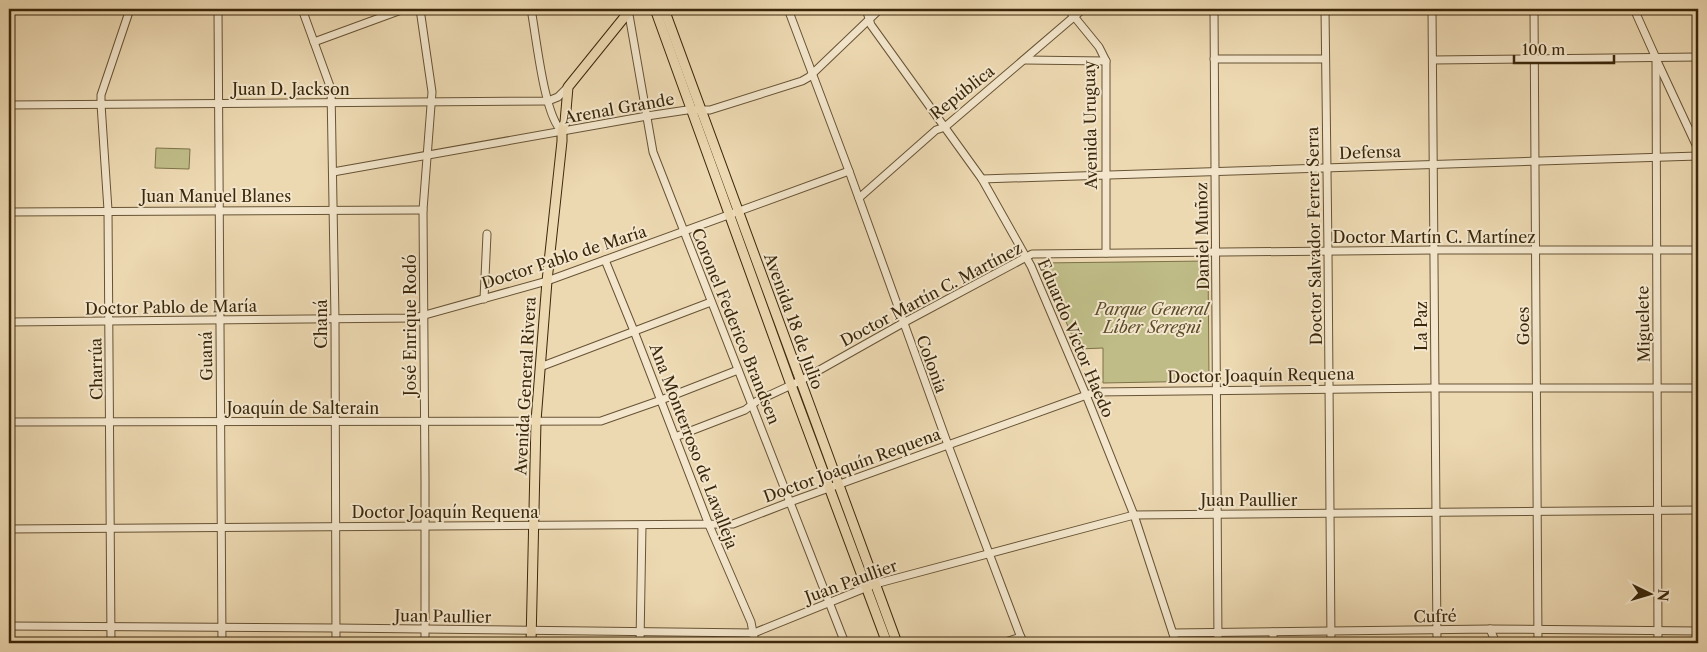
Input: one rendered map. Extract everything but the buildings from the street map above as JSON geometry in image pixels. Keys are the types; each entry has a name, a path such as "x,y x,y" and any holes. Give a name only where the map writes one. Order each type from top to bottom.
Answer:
{"main road":[{"name":"Avenida 18 de Julio","path":"655,9 697,110"},
{"name":"Avenida 18 de Julio","path":"664,9 697,110 795,383 871,586 897,643"},
{"path":"568,87 629,10"},
{"name":"Avenida General Rivera","path":"531,643 536,422 547,281 568,87"},
{"name":"Avenida 18 de Julio","path":"871,586 887,643"}],"street":[{"name":"Charrúa","path":"111,643 108,210 101,95 130,9"},
{"name":"Guaná","path":"218,9 222,643"},
{"name":"Chaná","path":"302,9 331,89 335,319 336,643"},
{"path":"314,42 404,9"},
{"name":"José Enrique Rodó","path":"420,9 432,92 423,210 425,422 424,643"},
{"path":"531,9 548,101 556,126 562,131"},
{"name":"Colonia","path":"788,9 988,553 1022,640"},
{"path":"866,9 868,19"},
{"name":"Arenal Grande","path":"333,172 647,116 710,110 802,81 880,9"},
{"name":"Avenida Uruguay","path":"1068,9 1099,47 1106,61 1106,253"},
{"name":"República","path":"859,198 936,130 945,127 1083,9"},
{"name":"Daniel Muñoz","path":"1214,9 1218,643"},
{"name":"Doctor Salvador Ferrer Serra","path":"1325,9 1331,643"},
{"name":"La Paz","path":"1432,9 1437,643"},
{"name":"Goes","path":"1534,9 1538,643"},
{"name":"Miguelete","path":"1634,9 1656,58 1658,643"},
{"name":"Coronel Federico Brandsen","path":"629,10 653,152 845,643"},
{"name":"Eduardo Víctor Haedo","path":"868,19 870,25 982,179 1026,256 1086,395 1134,515 1176,643"},
{"path":"1432,60 1698,57"},
{"path":"1656,58 1698,149"},
{"path":"1214,59 1325,59"},
{"path":"1024,60 1106,61"},
{"path":"548,101 558,97 568,87"},
{"name":"Juan D. Jackson","path":"9,105 548,101"},
{"name":"Defensa","path":"982,179 1698,156"},
{"name":"Doctor Pablo de María","path":"9,322 414,318 547,281 849,171"},
{"name":"Juan Manuel Blanes","path":"9,212 108,210 423,210"},
{"path":"484,299 487,234"},
{"name":"Doctor Martín C. Martínez","path":"676,437 745,410 752,404 795,383 1032,254 1434,250 1698,250"},
{"name":"Ana Monterroso de Lavalleja","path":"605,260 709,525 751,622 755,643"},
{"path":"540,367 711,302"},
{"name":"Joaquín de Salterain","path":"9,422 536,422 606,420 738,370"},
{"name":"Doctor Joaquín Requena","path":"9,529 709,525 739,523 790,502 1096,392 1121,390 1330,388 1698,388"},
{"name":"Juan Paullier","path":"9,626 754,633 871,586 1134,515 1698,510"},
{"path":"640,643 642,525"},
{"name":"Cufré","path":"1173,633 1437,629 1698,631"},
{"path":"1490,629 1496,643"},
{"path":"1273,632 1274,643"},
{"path":"1002,643 1022,640"}],"green space":[{"path":"156,148 190,149 189,169 155,168"},
{"name":"Parque General Líber Seregni","path":"1208,261 1209,381 1103,383 1103,348 1078,349 1040,263"}]}
